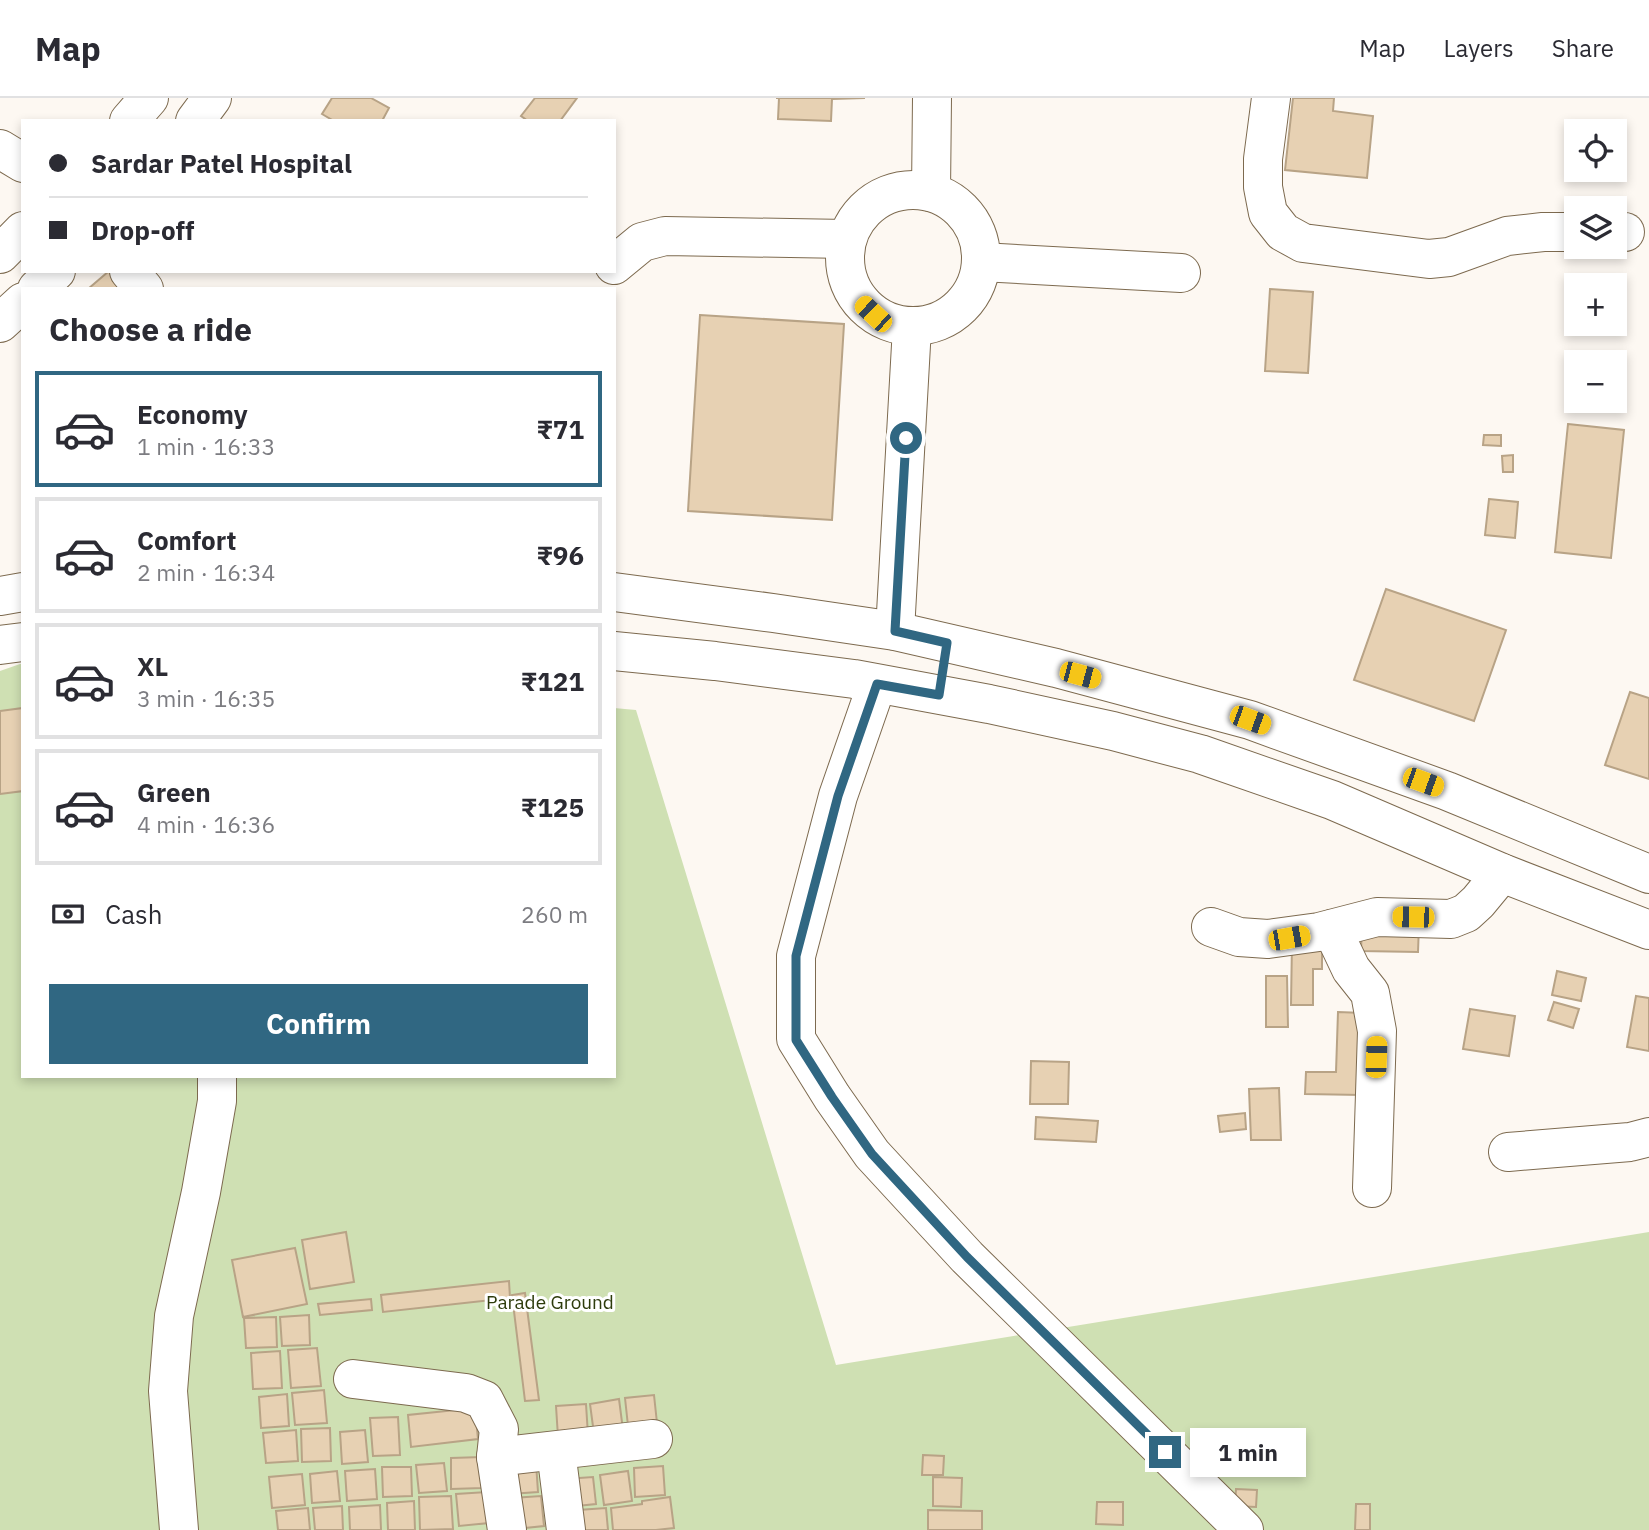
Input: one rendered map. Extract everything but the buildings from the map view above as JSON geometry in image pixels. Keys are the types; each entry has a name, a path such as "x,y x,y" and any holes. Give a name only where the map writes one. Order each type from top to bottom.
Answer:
{"main road":[{"path":"132,119 149,98"},
{"path":"196,119 212,98"},
{"path":"931,192 932,98"},
{"path":"1271,98 1263,159 1263,187 1268,213 1283,232 1303,243 1429,259 1449,257 1507,236 1564,232"},
{"path":"0,149 21,161"},
{"path":"909,190 931,192 951,201 967,216 978,235 982,256 979,278 969,298 954,314 934,324 912,327 892,323 873,314 858,299 848,281 845,261 847,239 856,220 870,205 888,195 909,190"},
{"path":"0,254 21,233"},
{"path":"616,263 642,242 665,236 847,239"},
{"path":"981,262 1181,273"},
{"path":"39,287 54,273"},
{"path":"132,273 142,287"},
{"path":"598,287 608,273"},
{"path":"0,323 21,304"},
{"path":"895,631 912,327"},
{"path":"0,596 21,592"},
{"path":"616,592 895,631 1056,668 1250,720 1447,791 1649,874"},
{"path":"0,616 21,612"},
{"path":"0,645 21,642"},
{"path":"939,695 947,643"},
{"path":"616,651 715,660 877,684 1113,731 1200,754 1332,800 1502,873 1649,930"},
{"path":"0,671 21,668"},
{"path":"877,684 838,796 796,956 796,1040 872,1154 967,1257 1244,1530"},
{"path":"1211,927 1239,937 1268,939 1289,938 1377,917 1451,919 1466,913 1502,873"},
{"path":"1332,929 1351,969 1370,993 1377,1031 1372,1188"},
{"path":"180,1530 168,1391 174,1316 201,1192 217,1101 217,1078"},
{"path":"1508,1152 1630,1142 1649,1137"},
{"path":"353,1379 466,1392 484,1400 499,1429 496,1457 507,1530"},
{"path":"496,1457 653,1439"},
{"path":"556,1451 566,1530"}],"green space":[{"name":"Parade Ground","path":"21,664 21,1078 616,1078 616,708 636,710 836,1365 1649,1232 1649,1530 0,1530 0,671"}],"route":[{"path":"906,438 895,631 947,643 939,695 877,684 838,796 796,956 796,1040 872,1154 967,1257 1165,1452"}]}
